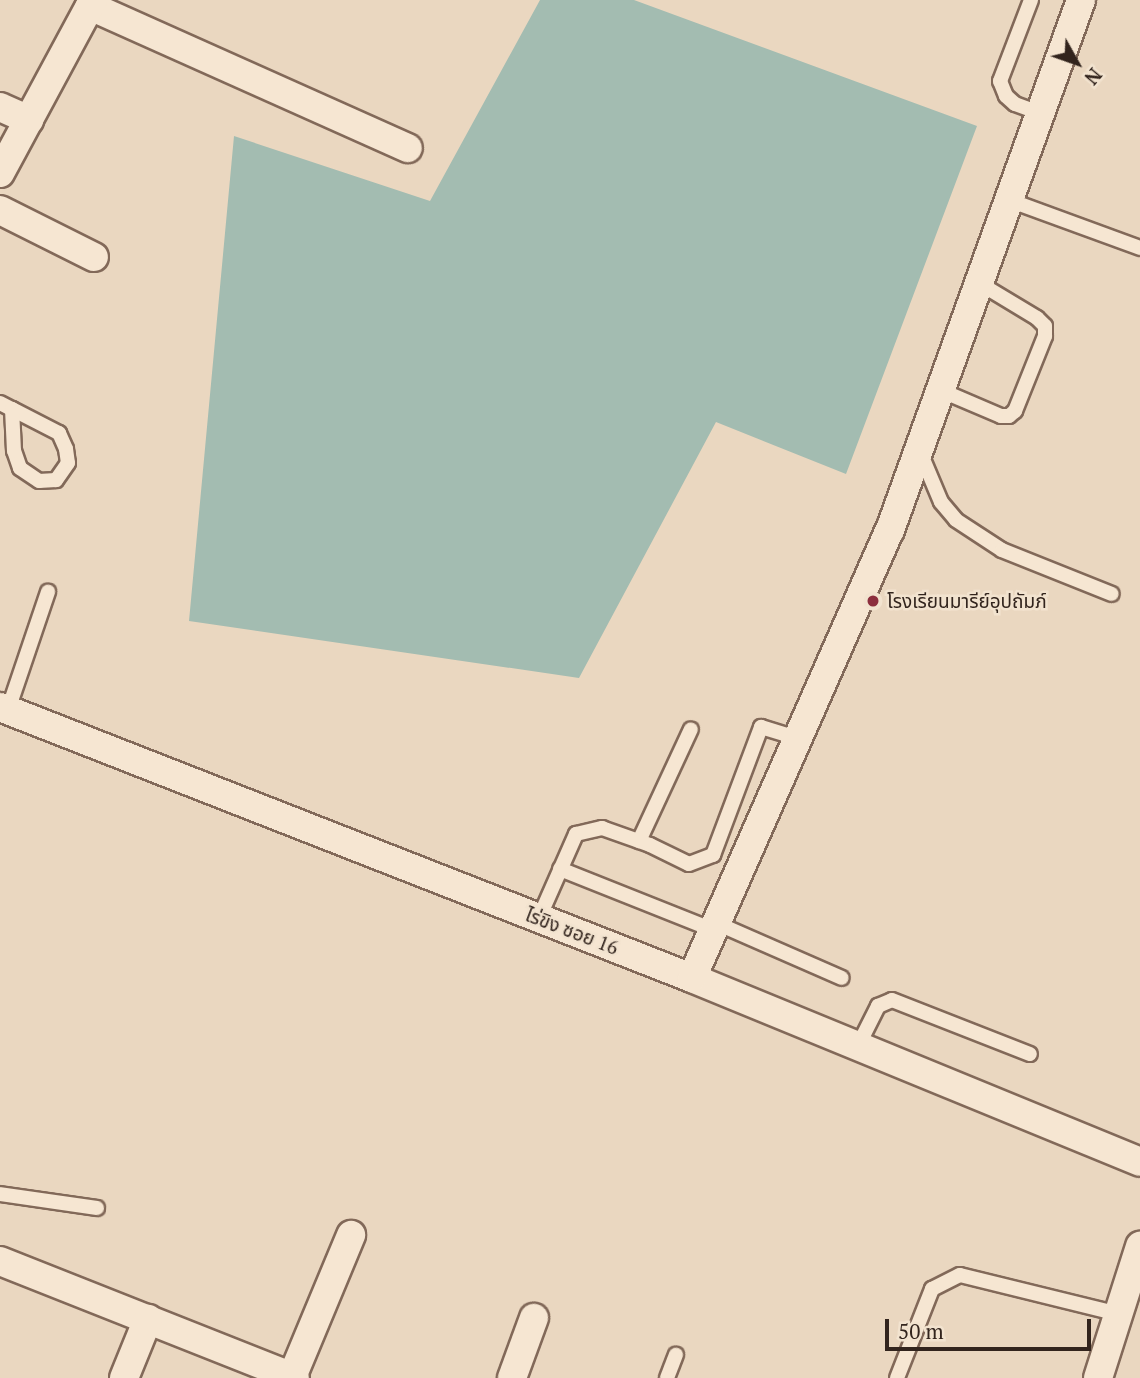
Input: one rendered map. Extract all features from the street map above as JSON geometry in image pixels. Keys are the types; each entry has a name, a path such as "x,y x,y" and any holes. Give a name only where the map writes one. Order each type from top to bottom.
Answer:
{"street":[{"path":"692,978 890,530 1081,0"},
{"path":"0,173 91,3 408,148"},
{"path":"0,107 29,120"},
{"path":"0,210 94,257"},
{"name":"ไร่ขิง ซอย 16","path":"4,709 692,978 1140,1162"},
{"path":"0,1261 293,1377 351,1235"},
{"path":"1098,1378 1140,1246"},
{"path":"512,1378 534,1318"},
{"path":"124,1378 148,1320"}],"lane":[{"path":"1031,0 1000,81 1006,96 1015,104 1040,113"},
{"path":"1009,200 1140,248"},
{"path":"940,390 1001,416 1009,416 1015,411 1045,336 1045,326 1037,318 979,284"},
{"path":"6,406 59,433 66,449 68,463 56,480 39,481 20,468 14,451 6,406"},
{"path":"919,449 941,502 956,520 1002,550 1112,594"},
{"path":"4,709 48,592"},
{"path":"539,918 576,834 602,828 639,841 689,864 713,855 761,727 797,738"},
{"path":"639,841 691,729"},
{"path":"561,869 842,978"},
{"path":"858,1046 878,1006 892,1000 1030,1054"},
{"path":"0,1194 97,1208"},
{"path":"897,1378 932,1289 960,1275 1119,1314"},
{"path":"667,1378 676,1355"}],"shaded area":[{"path":"540,0 634,0 977,126 846,474 716,422 579,678 189,621 234,136 430,201"}],"place":[{"name":"โรงเรียนมารีย์อุปถัมภ์","path":"873,601"}]}
